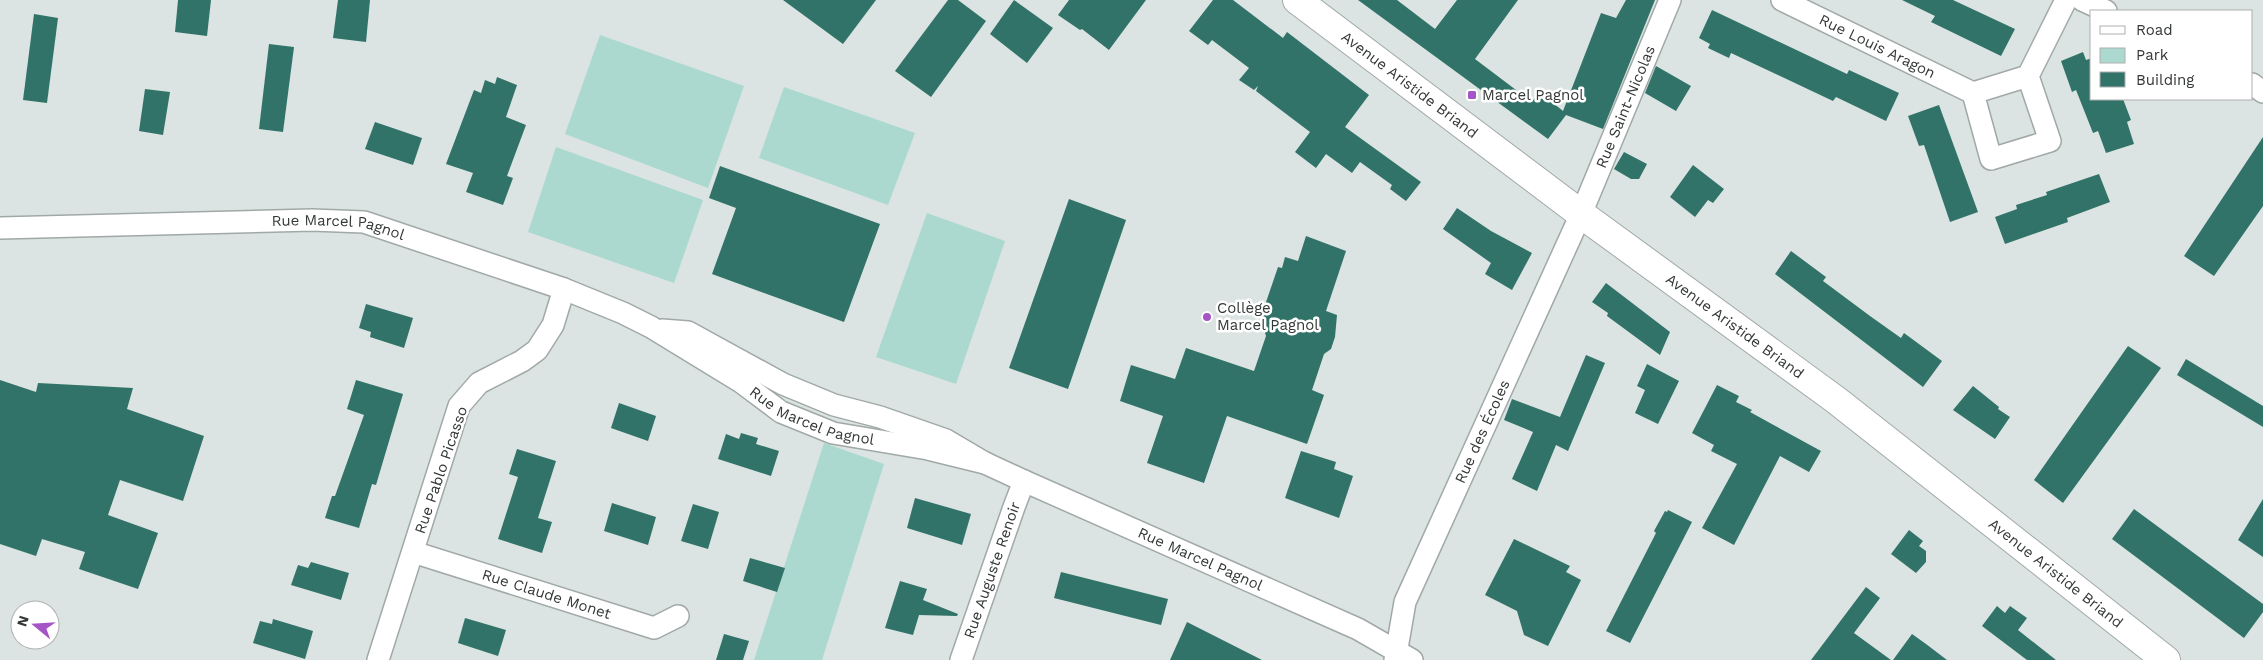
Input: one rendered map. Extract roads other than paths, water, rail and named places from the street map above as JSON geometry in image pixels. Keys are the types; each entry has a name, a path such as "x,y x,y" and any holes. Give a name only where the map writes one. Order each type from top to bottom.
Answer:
{"main road":[{"name":"Avenue Aristide Briand","path":"1297,0 1581,214 1836,400 2166,660"}],"street":[{"name":"Rue Saint-Nicolas","path":"1581,214 1670,0"},
{"name":"Rue Louis Aragon","path":"1782,0 1973,92"},
{"path":"2028,76 1973,92 1992,159 2050,141 2028,76 2066,0"},
{"path":"2082,0 2104,10"},
{"name":"Rue des Écoles","path":"1402,658 1406,602 1581,214"},
{"name":"Rue Marcel Pagnol","path":"0,228 312,220 364,222 564,289 623,313 657,330 688,332 784,384 834,406 880,417 946,440 985,463 1024,481 1358,629 1402,658"},
{"name":"Rue Pablo Picasso","path":"378,660 459,406 479,383 522,361 537,350 553,325 564,289"},
{"name":"Rue Auguste Renoir","path":"961,660 1024,481"},
{"name":"Rue Claude Monet","path":"414,552 654,628 678,616"}],"place":[{"name":"Marcel Pagnol","path":"1472,95"},
{"name":"Collège Marcel Pagnol","path":"1207,317"}]}
